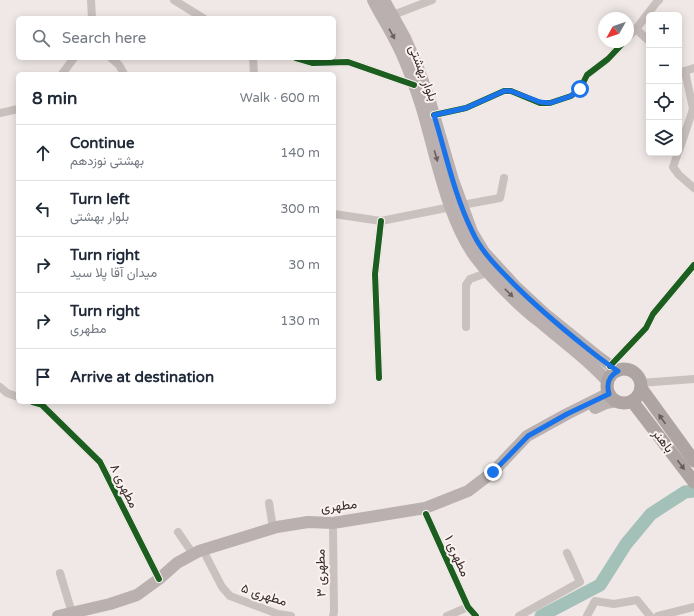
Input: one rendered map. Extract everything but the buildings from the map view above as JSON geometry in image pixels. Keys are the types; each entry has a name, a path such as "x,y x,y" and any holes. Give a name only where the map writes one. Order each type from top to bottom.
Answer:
{"main road":[{"name":"بلوار بهشتی","path":"373,0 396,43 414,85 456,206 463,236 476,257 489,272 538,321 589,363 611,392"},
{"name":"بلوار بهشتی","path":"384,0 417,64 453,180 456,206 484,252 545,314 614,368"},
{"path":"614,368 634,373 640,385 639,393 632,401 627,403 611,392 614,368"},
{"name":"باهنر","path":"640,385 694,461"},
{"name":"مطهری","path":"87,616 140,601 163,585 180,569 206,556 279,533 309,529 333,530 426,514 472,497 497,477 532,442 570,420 606,403 611,392"},
{"name":"مطهری","path":"58,616 110,604 137,595 159,579 177,563 199,551 273,528 308,522 332,523 424,508 468,491 493,472 528,436 611,392"},
{"name":"باهنر","path":"632,401 694,482"}],"street":[{"path":"91,0 92,16"},
{"path":"174,0 200,16"},
{"path":"393,15 432,0"},
{"path":"646,39 636,29 659,0"},
{"path":"434,115 466,108 504,91 511,91 540,102 550,103 571,96 580,89 587,75 608,59 618,48"},
{"path":"64,72 72,60"},
{"path":"113,60 119,65 123,72"},
{"path":"253,60 254,72"},
{"path":"303,60 313,63 348,62 414,85"},
{"path":"682,143 693,109 682,72 694,68"},
{"path":"0,113 16,109"},
{"path":"677,156 673,167 679,175 694,188"},
{"path":"336,214 382,221 500,198 504,178"},
{"path":"378,378 375,274 382,221"},
{"path":"614,368 646,328 653,314 694,265"},
{"path":"466,327 466,285 470,279 489,272"},
{"path":"640,385 694,379"},
{"path":"0,387 7,393 16,396"},
{"name":"مطهری ۸","path":"37,404 42,406 100,462 159,579"},
{"path":"269,503 273,528"},
{"name":"مطهری ۱","path":"426,514 468,607 476,616"},
{"name":"مطهری ۳","path":"333,530 333,616"},
{"path":"178,532 193,554"},
{"path":"519,616 580,582 568,553"},
{"name":"مطهری ۵","path":"206,556 222,587 230,596 278,614 291,616"},
{"path":"60,573 72,613"},
{"path":"587,616 595,601 614,604 637,600 650,616"},
{"path":"447,616 468,607"},
{"path":"658,616 694,607"}],"waterway":[{"path":"541,616 600,585 626,544 651,514 685,492 694,491"}],"cycle path":[{"path":"434,115 466,108 504,91 511,91 540,103 550,103 571,96 580,89 587,75 608,59 618,48"},
{"path":"303,60 313,63 348,62 414,85"},
{"path":"379,378 375,274 381,221"},
{"path":"610,366 646,328 653,314 694,265"},
{"path":"39,404 42,405 100,462 159,579"},
{"path":"426,514 468,607 476,616"}],"route":[{"path":"493,472 528,436 567,414 609,394 607,388 608,382 613,373 618,371 545,314 484,252 472,232 462,205 434,115 466,108 504,91 511,91 540,102 550,103 571,96 580,89"}]}
